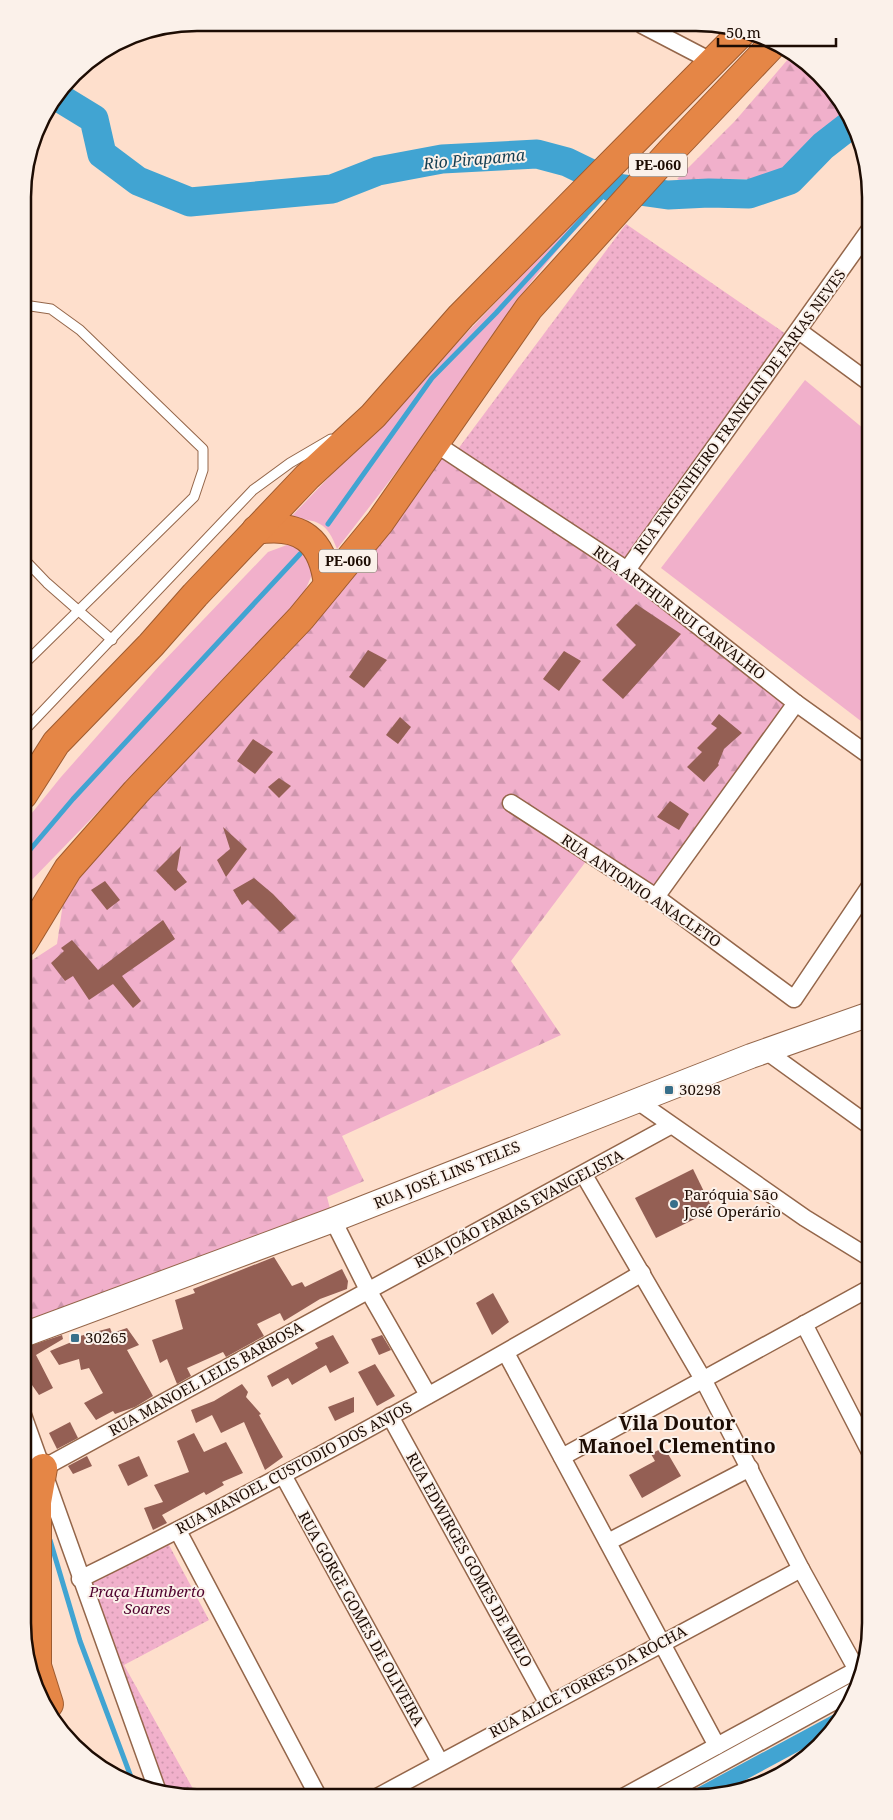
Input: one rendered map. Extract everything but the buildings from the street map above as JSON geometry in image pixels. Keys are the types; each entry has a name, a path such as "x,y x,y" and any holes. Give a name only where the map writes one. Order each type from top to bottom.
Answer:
{"highway":[{"name":"PE-060","path":"32,781 56,743 151,645 256,530 339,446 373,416 461,316 738,37"},
{"name":"PE-060","path":"31,929 68,869 136,792 328,586 380,522 433,442 529,308 598,230 769,48"},
{"path":"256,530 284,528 309,540 324,558 328,586"},
{"path":"38,1668 37,1502 43,1468"},
{"path":"34,1655 41,1678"}],"street":[{"path":"650,31 705,71"},
{"name":"RUA ENGENHEIRO FRANKLIN DE FARIAS NEVES","path":"627,570 862,241"},
{"path":"799,331 862,376"},
{"name":"RUA ARTHUR RUI CARVALHO","path":"433,442 627,570 796,703 862,750"},
{"path":"656,897 796,703"},
{"name":"RUA ANTONIO ANACLETO","path":"511,803 656,897 794,999 862,899"},
{"name":"RUA JOSÉ LINS TELES","path":"31,1332 333,1220 636,1100 861,1017"},
{"path":"766,1051 861,1120"},
{"path":"636,1100 670,1126 805,1218 861,1253"},
{"name":"RUA JOÃO FARIAS EVANGELISTA","path":"368,1290 584,1175 670,1126"},
{"path":"584,1175 704,1381 800,1569 857,1663"},
{"path":"333,1220 368,1290 428,1395"},
{"name":"RUA MANOEL CUSTODIO DOS ANJOS","path":"80,1579 178,1531 283,1475 506,1353 642,1273"},
{"name":"RUA MANOEL LELIS BARBOSA","path":"43,1468 368,1290"},
{"path":"562,1457 704,1381 861,1293"},
{"path":"804,1324 861,1435"},
{"path":"506,1353 717,1746"},
{"name":"RUA EDWIRGES GOMES DE MELO","path":"390,1416 548,1704"},
{"path":"31,1437 80,1579 155,1783"},
{"path":"608,1542 750,1468"},
{"name":"RUA GORGE GOMES DE OLIVEIRA","path":"283,1475 440,1762"},
{"path":"178,1531 314,1789"},
{"name":"RUA ALICE TORRES DA ROCHA","path":"390,1789 800,1569"},
{"path":"638,1789 854,1672"},
{"path":"674,1789 843,1697"}],"lane":[{"path":"32,306 52,310 80,330 203,449 203,470 194,498 77,610 32,657"},
{"path":"32,723 253,490 290,463 373,416"},
{"path":"32,566 77,610 112,640"}],"green space":[{"path":"788,59 821,88 841,116 778,176 756,179 725,179 694,187 677,179 735,121"},
{"path":"582,212 588,217 566,240 526,289 435,419 337,549 329,533 320,524 308,520 290,518"},
{"path":"626,224 786,334 626,560 458,449"},
{"path":"805,380 862,427 862,722 661,568"},
{"path":"433,442 627,570 796,704 656,895 590,856 511,961 561,1035 342,1136 364,1181 327,1197 333,1220 31,1332 31,961 57,944 68,869"},
{"path":"295,542 304,546 314,570 304,593 264,641 32,880 32,813 61,777 159,666 268,552"},
{"name":"Praça Humberto Soares","path":"166,1544 169,1545 209,1620 124,1665 193,1789 160,1784 90,1580"}],"waterway":[{"name":"Rio Pirapama","path":"63,100 94,119 102,154 138,181 190,202 332,189 378,171 442,159 537,154 567,162 600,178 611,187 668,195 749,194 790,180 823,146 846,128"},
{"path":"328,524 432,378 496,313 611,187"},
{"path":"32,848 73,799 300,554"},
{"path":"50,1540 80,1641 130,1774"},
{"path":"715,1787 823,1729"}],"place":[{"name":"30298","path":"669,1090"},
{"name":"Paróquia São José Operário","path":"674,1204"},
{"name":"30265","path":"75,1338"}],"district":[{"name":"Vila Doutor Manoel Clementino","path":"677,1434"}]}
